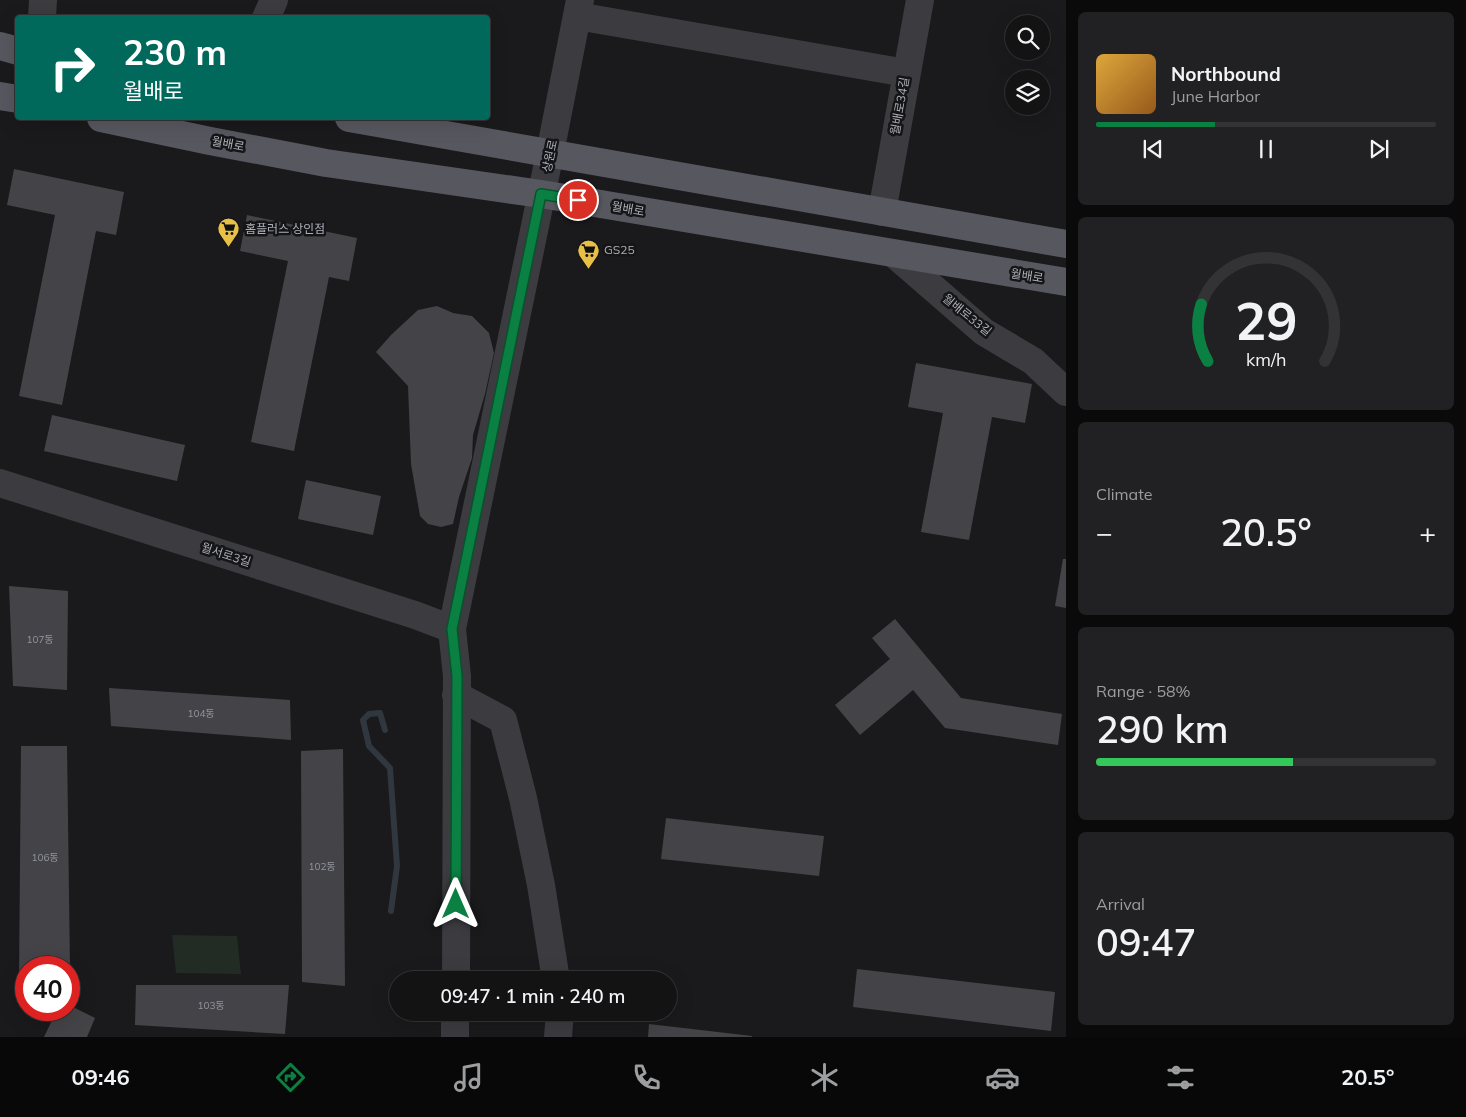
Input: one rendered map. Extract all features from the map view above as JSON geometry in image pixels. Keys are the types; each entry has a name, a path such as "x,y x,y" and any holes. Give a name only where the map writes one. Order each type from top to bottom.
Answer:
{"main road":[{"path":"0,46 15,50"},
{"path":"0,96 15,98"},
{"name":"월배로","path":"110,120 326,163 541,194 1066,282"},
{"path":"360,120 1066,244"}],"street":[{"path":"42,0 42,15"},
{"path":"267,15 274,0"},
{"name":"월배로34길","path":"882,212 920,0"},
{"name":"상원로","path":"456,971 457,676 452,629 579,8 906,73"},
{"name":"월배로33길","path":"894,254 984,332 1033,361 1066,392"},
{"name":"월서로3길","path":"0,483 415,615 452,629"},
{"path":"456,695 503,720 524,798 541,885 555,971"},
{"path":"455,1037 456,1021"},
{"path":"558,1037 559,1021"}],"shaded area":[{"path":"172,935 237,936 241,974 176,973"}],"building":[{"path":"14,169 124,192 116,235 96,231 62,405 19,396 55,215 7,205"},
{"path":"247,215 357,238 349,281 329,277 294,451 251,442 288,261 240,251"},
{"path":"437,306 453,313 472,316 489,333 494,353 473,435 472,458 459,497 453,524 441,527 428,524 420,516 411,464 408,386 376,352 418,310"},
{"path":"916,363 1032,384 1025,423 992,417 969,540 921,532 943,413 908,407"},
{"path":"52,415 185,445 177,481 44,451"},
{"path":"306,480 381,496 373,535 298,519"},
{"path":"1063,559 1066,559 1066,608 1055,606"},
{"path":"9,586 68,591 67,690 13,686"},
{"path":"895,619 961,698 1062,714 1058,745 945,728 913,690 860,735 835,705 890,659 872,638"},
{"path":"109,688 290,700 291,740 111,726"},
{"path":"21,746 67,746 70,956 19,956"},
{"path":"343,749 345,986 302,982 301,751"},
{"path":"666,818 824,836 819,876 661,859"},
{"path":"857,969 1055,992 1051,1031 853,1007"},
{"path":"136,985 289,985 285,1034 135,1025"},
{"path":"80,1010 95,1018 87,1037 44,1037 52,1021 80,1021"},
{"path":"649,1024 752,1036 752,1037 648,1037"}],"waterway":[{"path":"385,730 380,713 369,714 363,720 369,746 390,768 397,866 391,911"}],"place":[{"name":"홈플러스 상인점","path":"229,248"},
{"name":"GS25","path":"588,269"}],"route":[{"path":"456,904 457,676 452,629 541,194 578,200"}]}
